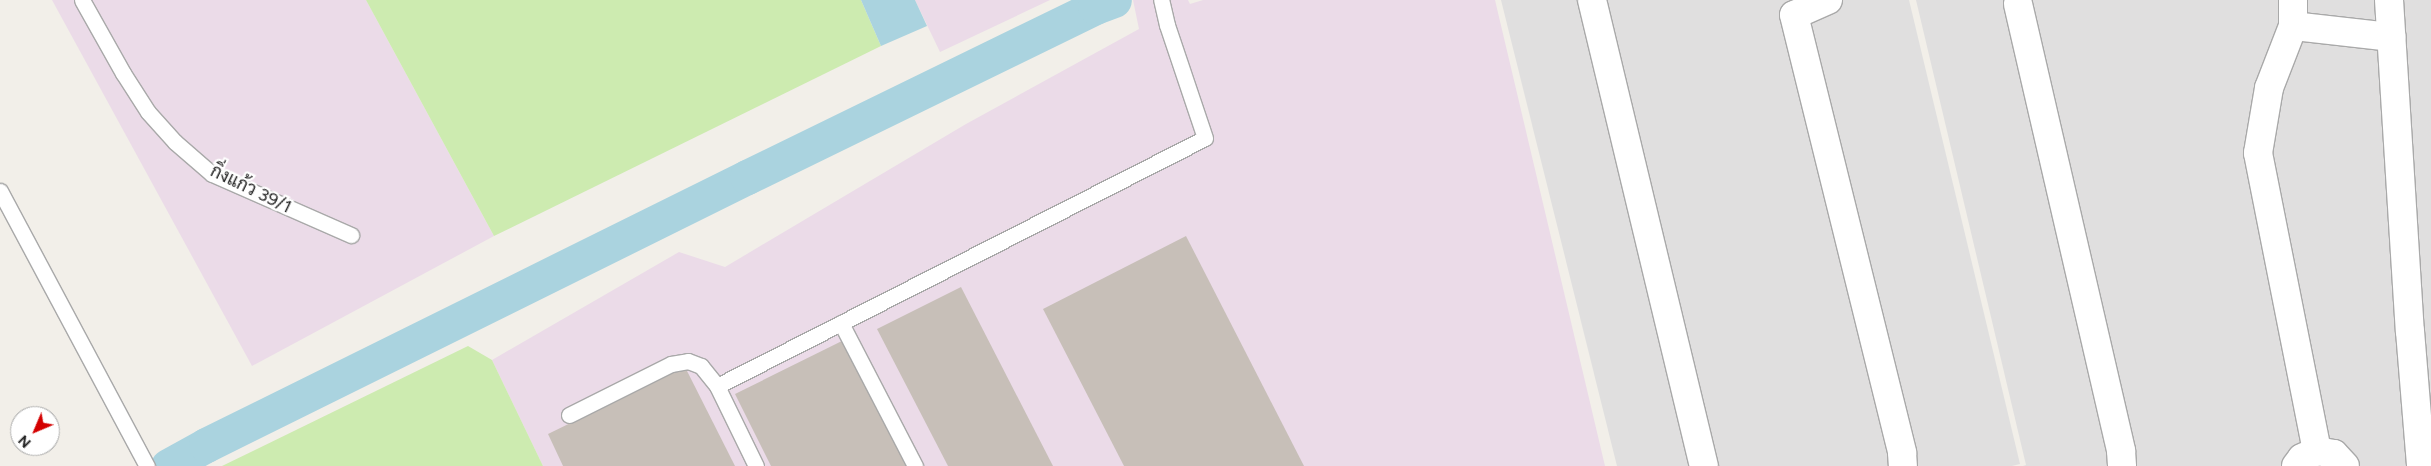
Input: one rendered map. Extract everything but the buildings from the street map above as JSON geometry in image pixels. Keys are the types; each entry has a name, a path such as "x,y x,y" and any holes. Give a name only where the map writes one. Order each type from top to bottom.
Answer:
{"street":[{"path":"1592,0 1704,466"},
{"path":"1828,0 1791,8 1902,453 1903,466"},
{"path":"2389,0 2421,466"},
{"path":"2018,4 2121,451 2122,466"},
{"path":"2345,466 2334,454 2306,459 2258,153 2269,88 2293,13 2391,37"}],"lane":[{"name":"กิ่งแก้ว 39/1","path":"82,0 123,73 148,112 182,148 212,174 350,235"},
{"path":"717,386 1205,138 1167,25 1161,0"},
{"path":"0,191 147,466"},
{"path":"842,323 915,466"},
{"path":"569,415 671,364 688,361 702,366 717,386 756,466"}],"shaded area":[{"path":"52,0 366,0 494,236 252,366"},
{"path":"915,0 1050,0 940,52"},
{"path":"1133,0 1188,0 1190,4 1203,0 1495,0 1605,466 543,466 492,360 679,252 725,267 966,124 1139,29"},
{"path":"1501,0 1909,0 2020,464 2012,466 1617,466"},
{"path":"1916,0 2431,0 2431,466 2023,466 2026,465"}],"green space":[{"path":"366,0 861,0 881,46 494,236"},
{"path":"468,346 492,360 543,466 222,466"}],"water":[{"path":"861,0 915,0 927,26 881,46"}],"waterway":[{"path":"168,466 206,445 747,177 1095,7 1114,0"}]}
